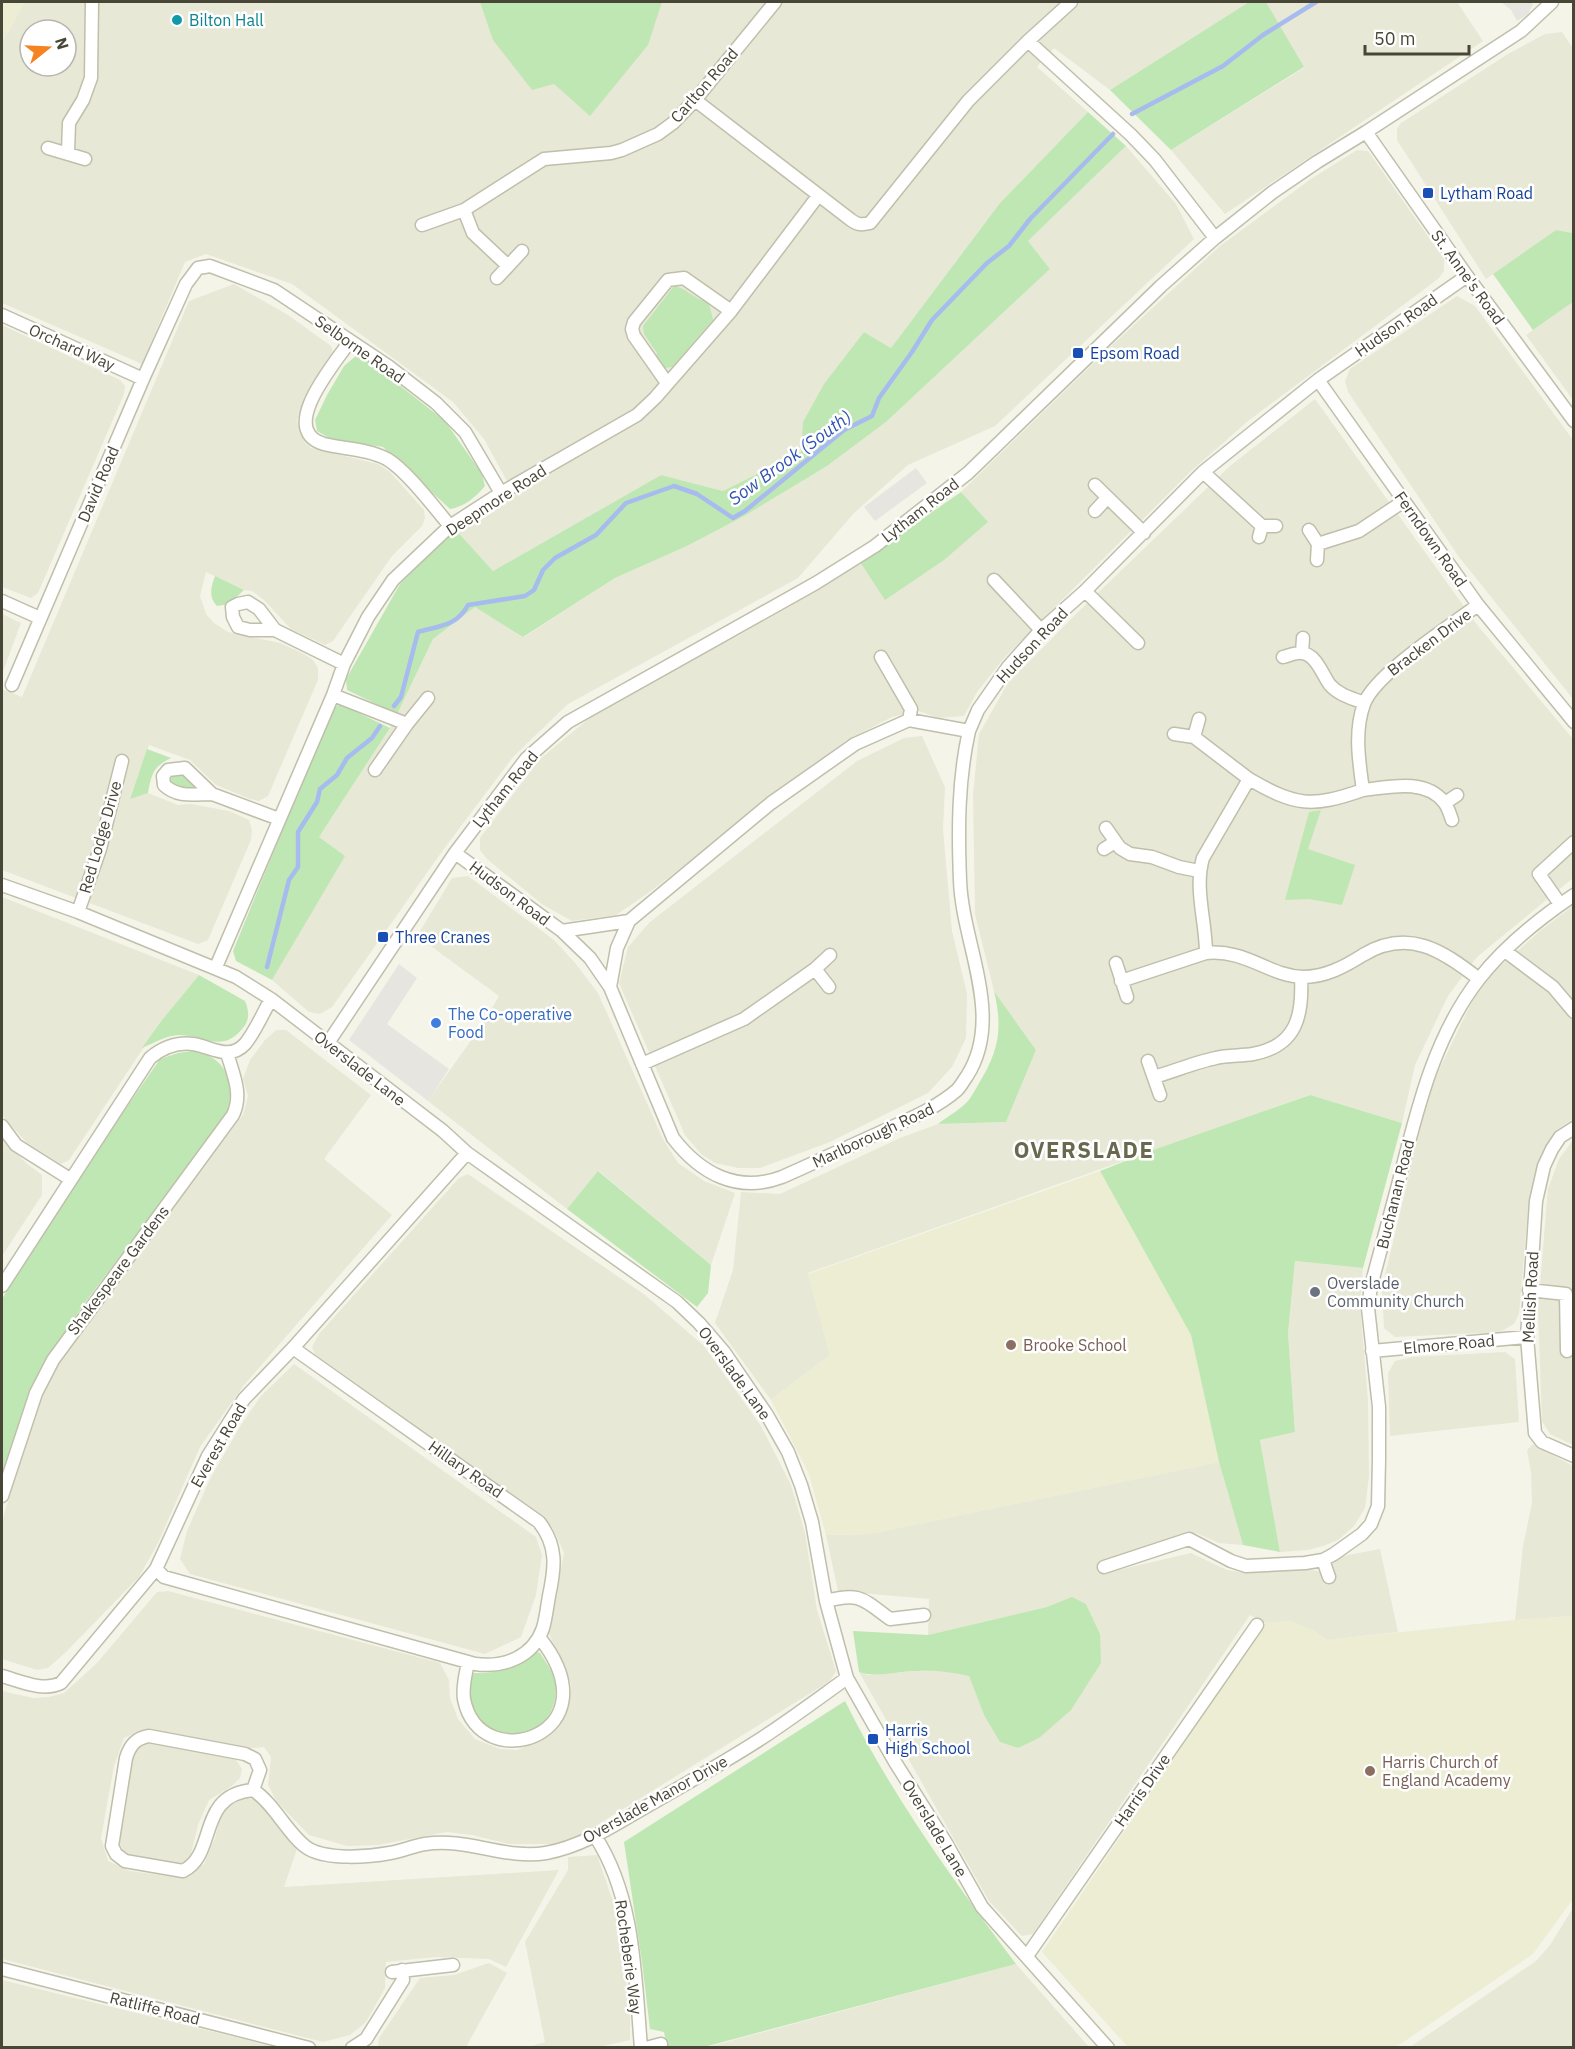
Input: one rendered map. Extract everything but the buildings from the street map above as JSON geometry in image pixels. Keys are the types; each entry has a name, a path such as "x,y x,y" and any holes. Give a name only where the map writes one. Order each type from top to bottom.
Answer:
{"street":[{"path":"68,152 69,123 83,100 91,78 92,2"},
{"name":"Carlton Road","path":"422,225 464,210 544,159 611,153 658,135 695,100 775,2"},
{"path":"695,100 859,225 870,223 968,101 1071,2"},
{"name":"Lytham Road","path":"328,1043 455,853 526,759 568,722 816,583 875,546 968,473 1161,286 1215,238 1273,192 1317,162 1521,30 1552,2"},
{"path":"1028,41 1139,143 1155,160 1215,238"},
{"name":"St. Anne's Road","path":"1366,132 1467,276 1574,421"},
{"path":"48,148 68,152 85,159"},
{"name":"Deepmore Road","path":"216,967 333,695 344,664 368,617 393,580 450,526 501,493 637,415 656,398 731,311 818,196"},
{"path":"464,210 473,233 507,266"},
{"path":"497,278 522,251"},
{"name":"Selborne Road","path":"186,284 198,268 210,266 274,290 388,366 428,397 465,432 501,493"},
{"name":"Hudson Road","path":"969,731 988,694 1008,667 1041,630 1085,591 1203,472 1318,380 1467,276"},
{"path":"667,383 634,336 632,329 634,322 668,280 684,278 731,311"},
{"name":"David Road","path":"12,685 186,284"},
{"name":"Orchard Way","path":"2,315 143,379"},
{"path":"350,341 316,390 305,415 308,433 318,442 376,455 387,460 397,467 450,526"},
{"name":"Ferndown Road","path":"1318,380 1478,605 1574,722"},
{"path":"1203,472 1261,532 1276,526"},
{"path":"1095,485 1144,533"},
{"path":"1095,511 1107,498"},
{"path":"1318,544 1359,531 1404,501"},
{"path":"1309,530 1318,544 1317,560"},
{"path":"994,580 1041,630"},
{"path":"1085,591 1138,643"},
{"path":"2,601 40,618"},
{"name":"Bracken Drive","path":"1363,790 1358,755 1360,716 1364,703 1380,680 1478,605"},
{"path":"275,630 344,664"},
{"path":"1302,653 1303,638"},
{"path":"1283,657 1302,653 1307,655 1320,667 1330,684 1341,693 1364,703"},
{"path":"881,657 911,709 909,720"},
{"path":"333,695 406,724"},
{"path":"375,770 406,724 428,698"},
{"path":"1194,737 1199,719"},
{"path":"610,987 617,948 629,921 771,803 855,744 909,720 969,731"},
{"name":"Marlborough Road","path":"562,931 590,958 610,987 673,1138 698,1166 712,1174 726,1179 764,1183 901,1123 935,1106 959,1089 973,1066 981,1040 984,1014 962,907 960,882 960,787 969,731"},
{"path":"1174,735 1194,737 1249,779 1276,794 1303,802 1330,801 1363,790 1399,785 1415,786 1427,790 1445,803 1452,820"},
{"name":"Red Lodge Drive","path":"78,912 100,849 122,761"},
{"path":"1206,953 1200,871 1203,858 1249,779"},
{"path":"212,794 279,819"},
{"path":"1445,803 1457,795"},
{"path":"1106,828 1119,848 1130,854 1152,857 1179,867 1200,871"},
{"path":"1104,849 1115,842"},
{"path":"1560,904 1539,874 1574,842"},
{"name":"Hudson Road","path":"455,853 562,931 629,921"},
{"name":"Overslade Lane","path":"2,885 78,912 236,977 271,999 443,1131 467,1153 677,1302 699,1323 724,1352 767,1415 788,1452 812,1522 826,1601 847,1678 982,1906 1108,2048"},
{"name":"Buchanan Road","path":"1104,1567 1189,1539 1231,1561 1246,1566 1305,1563 1323,1560 1362,1534 1371,1524 1378,1506 1379,1407 1368,1308 1371,1286 1427,1080 1448,1028 1479,979 1505,951 1560,904 1574,895"},
{"path":"1121,981 1206,953 1218,952 1233,954 1301,977 1318,976 1367,953 1395,943 1416,944 1444,953 1479,979"},
{"path":"1505,951 1553,987 1574,1012"},
{"path":"642,1064 744,1019 815,969 830,955"},
{"path":"1116,963 1126,997"},
{"path":"815,969 829,987"},
{"path":"1154,1077 1219,1057 1255,1054 1279,1043 1290,1035 1298,1022 1302,997 1301,977"},
{"path":"2,1286 150,1058 161,1049 192,1044 227,1053 235,1051 245,1043 271,999"},
{"name":"Shakespeare Gardens","path":"2,1496 36,1393 52,1360 233,1115 237,1107 237,1089 227,1053"},
{"path":"1148,1061 1160,1095"},
{"path":"2,1126 15,1145 70,1179"},
{"name":"Mellish Road","path":"1574,1128 1560,1137 1544,1166 1536,1202 1527,1337 1535,1433 1542,1442 1574,1456"},
{"name":"Everest Road","path":"2,1676 40,1686 53,1687 61,1683 156,1569 208,1456 244,1399 293,1348 467,1153"},
{"path":"1529,1290 1566,1294 1566,1351"},
{"name":"Elmore Road","path":"1372,1351 1527,1337"},
{"name":"Hillary Road","path":"293,1348 539,1522 550,1539 555,1561 544,1625 539,1637"},
{"path":"1323,1560 1329,1577"},
{"path":"156,1569 164,1577 468,1662 486,1665 506,1663 525,1653 539,1637 558,1671 564,1696 560,1712 544,1731 528,1738 519,1740 491,1735 476,1723 467,1708 464,1690 468,1662"},
{"path":"826,1601 846,1596 862,1598 890,1619 924,1614"},
{"name":"Harris Drive","path":"1027,1956 1257,1624"},
{"name":"Overslade Manor Drive","path":"253,1790 265,1800 309,1849 319,1852 341,1856 369,1856 425,1844 455,1842 496,1850 545,1853 595,1836 763,1737 847,1678"},
{"path":"149,1736 245,1754 255,1759 260,1770 253,1790 242,1791 227,1799 212,1815 200,1855 194,1864 183,1872 125,1861 116,1854 112,1846 126,1758 130,1747 140,1738 149,1736"},
{"name":"Rocheberie Way","path":"595,1836 608,1855 624,1904 634,1966 641,2048"},
{"path":"352,2048 368,2043 403,1980 397,1971 453,1965"},
{"name":"Ratliffe Road","path":"2,1969 309,2048"},
{"path":"646,2048 661,2044"}],"shaded area":[{"path":"2,2 25,2 2,43"},
{"path":"25,2 1249,2 1110,90 1054,48 1037,67 1088,112 1000,203 891,348 864,332 803,422 802,451 723,491 661,475 493,571 455,529 514,494 484,439 453,402 292,284 206,254 185,262 142,364 2,303 2,43"},
{"path":"1266,2 1457,2 1483,41 1225,214 1171,150 1304,68"},
{"path":"1501,2 1531,2 1533,4 1528,14 1517,21 1511,10"},
{"path":"1562,32 1573,48 1573,233 1556,230 1486,279 1397,140 1397,129 1401,123 1508,54 1545,34"},
{"path":"1126,146 1176,204 1194,239 995,426 908,465 854,513 798,578 568,704 513,757 443,850 332,1007 320,1014 309,1012 272,980 344,856 319,837 390,728 433,639 475,607 524,637 615,578 687,546 746,515 827,466 886,422 1050,269 1028,241"},
{"path":"1357,150 1368,151 1444,259 1444,271 1438,279 1248,421 1190,472 1005,657 977,692 964,716 938,718 919,711 892,717 845,741 651,891 616,915 572,921 543,905 487,859 480,850 480,838 540,759 592,716 659,677 745,632 860,562 987,522 961,492 1109,348 1220,246 1311,179"},
{"path":"234,284 288,315 331,346 333,352 330,359 300,409 297,421 304,441 311,448 378,464 390,472 424,510 425,518 422,526 392,556 333,641 325,645 291,629 264,600 252,591 244,590 206,572 200,596 206,614 214,623 228,632 280,643 304,654 313,660 318,668 318,680 268,796 259,801 216,785 190,760 149,745 130,798 148,793 178,805 191,804 229,811 249,820 252,830 251,840 208,940 198,944 2,870 2,689 22,697 189,301"},
{"path":"1457,296 1475,306 1573,440 1573,699 1459,557 1348,392 1345,381 1350,369"},
{"path":"1573,302 1573,400 1526,335"},
{"path":"2,325 120,380 125,386 124,394 38,593 31,598 2,587"},
{"path":"1315,399 1478,626 1573,739 1573,878 1477,957 1448,996 1415,1065 1402,1123 1309,1095 808,1273 830,1355 771,1400 715,1323 733,1270 741,1192 780,1194 900,1138 938,1124 1006,1122 1036,1050 994,991 975,914 973,795 979,734 1008,683 1077,613 1230,466"},
{"path":"916,468 927,483 875,521 864,507"},
{"path":"2,614 21,623 2,674"},
{"path":"922,736 945,787 943,829 952,931 967,994 966,1038 952,1067 928,1093 830,1142 760,1168 738,1168 715,1163 701,1154 685,1135 619,983 628,947 650,922 857,761 904,738"},
{"path":"468,876 554,940 576,964 598,993 663,1139 678,1163 704,1181 735,1193 711,1265 599,1171 567,1209 428,1101 484,1022 499,996 417,936 452,878"},
{"path":"2,897 199,975 162,1020 69,1160 61,1164 27,1143 2,1115"},
{"path":"1573,906 1573,1119 1558,1129 1543,1154 1529,1197 1519,1314 1514,1324 1500,1332 1395,1337 1384,1328 1382,1288 1427,1100 1438,1072 1477,991 1497,969 1540,931"},
{"path":"399,964 417,978 387,1024 449,1069 428,1101 349,1040"},
{"path":"276,1030 286,1030 371,1095 324,1159 392,1215 244,1385 200,1447 158,1543 139,1577 48,1668 37,1670 2,1659 2,1521 41,1394 58,1362 243,1115 248,1096 243,1079 250,1060"},
{"path":"2,1138 26,1163 42,1175 42,1195 2,1256"},
{"path":"1573,1140 1573,1445 1550,1434 1542,1421 1538,1309 1548,1189 1559,1159"},
{"name":"Brooke School","path":"1100,1171 1191,1335 1219,1462 869,1534 826,1535 809,1474 771,1400 830,1355 808,1274"},
{"path":"468,1174 645,1295 704,1346 761,1426 791,1485 805,1533 817,1610 836,1671 830,1681 576,1838 551,1844 509,1844 472,1835 447,1832 378,1845 347,1846 309,1835 277,1802 268,1785 271,1757 264,1747 242,1749 144,1729 124,1738 114,1766 101,1838 108,1861 130,1871 174,1877 188,1874 204,1864 215,1838 221,1813 246,1798 257,1800 264,1806 297,1849 284,1887 559,1870 506,1967 489,1959 436,1957 386,1962 385,1988 366,2022 350,2035 323,2042 2,1959 2,1691 33,1698 64,1693 97,1663 157,1592 168,1591 440,1663 449,1680 450,1698 458,1719 475,1739 500,1749 517,1750 541,1741 557,1727 566,1713 570,1701 571,1684 548,1632 564,1553 553,1528 537,1512 315,1354 312,1347 319,1334 459,1178"},
{"path":"1295,1261 1363,1268 1360,1304 1368,1401 1369,1476 1365,1508 1354,1526 1338,1540 1308,1550 1280,1552 1260,1440 1295,1432 1288,1333"},
{"path":"1505,1352 1515,1359 1519,1422 1390,1436 1388,1373 1395,1361 1412,1357"},
{"path":"294,1364 536,1537 542,1555 536,1595 521,1637 485,1654 190,1574 180,1559 187,1531 210,1479 241,1425 261,1396"},
{"path":"1533,1444 1573,1466 1573,1616 1515,1620 1523,1546 1532,1503 1531,1472 1527,1450"},
{"path":"1219,1462 1243,1545 1219,1543 1196,1533 1097,1564 1101,1574 1191,1553 1227,1570 1247,1573 1310,1569 1320,1572 1323,1580 1333,1576 1331,1568 1338,1557 1380,1549 1398,1632 1327,1640 1314,1631 1291,1621 1266,1623 1250,1615 1033,1934 1022,1936 989,1901 859,1672 868,1675 950,1671 969,1676 984,1715 1100,1634 1086,1604 1072,1598 1047,1607 928,1635 929,1599 838,1591 826,1535 869,1534"},
{"name":"Harris Church of England Academy","path":"1573,1616 1573,1899 1533,1954 1396,2047 1128,2047 1042,1952 1266,1623 1291,1621 1314,1631 1327,1640"},
{"path":"146,1741 236,1760 242,1769 240,1778 232,1786 209,1800 198,1825 190,1858 181,1864 126,1854 118,1842 132,1753"},
{"path":"597,1855 619,1919 630,2016 630,2040 599,2047 528,2047 545,2042 525,1942 568,1870 568,1857"},
{"path":"1573,1908 1573,2047 1410,2047 1536,1961 1550,1945"},
{"path":"489,1963 507,1973 466,2047 378,2047 379,2038 420,1978 454,1975"},
{"path":"1016,1964 1089,2047 704,2048"},
{"path":"2,1980 275,2047 2,2047"}],"green space":[{"path":"480,2 662,2 648,45 590,116 554,84 532,90 493,40"},
{"path":"1249,2 1266,2 1304,67 1171,150 1110,90"},
{"path":"1088,112 1126,146 1028,241 1050,269 886,422 827,466 746,515 687,546 615,578 523,637 475,607 433,639 397,714 347,690 346,679 400,584 455,529 493,571 661,475 723,491 801,452 803,422 824,384 864,332 891,348 1000,203"},
{"path":"1556,230 1573,233 1573,302 1533,330 1493,274"},
{"path":"674,286 698,299 707,301 713,320 672,367 665,368 658,362 657,353 644,334 643,326"},
{"path":"357,355 362,356 445,421 482,474 485,486 474,498 450,509 383,447 331,439 317,431 315,420 327,395 344,366"},
{"path":"961,492 988,522 944,560 885,600 860,562"},
{"path":"215,576 244,590 229,604 217,606 211,595"},
{"path":"340,704 390,728 319,837 345,856 272,980 236,961 233,951 332,709"},
{"path":"147,749 171,758 160,764 154,771 148,793 130,799"},
{"path":"185,774 196,784 196,788 185,790 170,784 171,775"},
{"path":"1321,810 1308,849 1355,865 1342,905 1309,899 1285,900 1309,812"},
{"path":"199,975 245,1001 248,1015 243,1028 235,1036 220,1042 178,1035 164,1038 142,1048 162,1020"},
{"path":"994,991 1036,1050 1006,1122 938,1124 968,1101 991,1061 998,1028"},
{"path":"192,1051 211,1057 224,1069 230,1092 226,1116 81,1308 39,1371 2,1478 2,1299 76,1181 160,1059"},
{"path":"1310,1095 1402,1123 1363,1268 1295,1261 1288,1333 1295,1432 1260,1440 1280,1552 1243,1545 1219,1462 1191,1335 1100,1171"},
{"path":"598,1171 711,1265 708,1293 697,1307 567,1209"},
{"path":"1072,1597 1086,1604 1100,1634 1101,1663 1071,1710 1039,1738 1018,1748 1000,1742 984,1715 969,1676 930,1671 880,1674 859,1672 853,1631 928,1635 1047,1607"},
{"path":"535,1651 540,1653 554,1677 556,1693 552,1709 541,1725 528,1734 513,1737 498,1733 485,1725 475,1712 470,1694 472,1673 506,1669 522,1662"},
{"path":"845,1701 863,1736 924,1837 1016,1964 704,2047 667,2047 664,2032 650,2029 624,1842"}],"waterway":[{"name":"Sow Brook (South)","path":"1132,114 1223,66 1263,35 1316,2"},
{"name":"Sow Brook (South)","path":"394,706 401,697 418,632 453,621 464,612 468,605 525,596 534,590 543,570 555,558 596,535 626,503 674,486 697,494 733,518 745,511 844,430 872,416 879,398 932,320 987,263 1009,246 1030,219 1113,134"},
{"name":"Sow Brook (South)","path":"267,967 289,880 298,867 298,832 317,802 320,789 337,775 347,758 372,738 380,726"}],"place":[{"name":"Bilton Hall","path":"177,20"},
{"name":"Lytham Road","path":"1428,193"},
{"name":"Epsom Road","path":"1078,353"},
{"name":"Three Cranes","path":"383,937"},
{"name":"The Co-operative Food","path":"436,1023"},
{"name":"Overslade Community Church","path":"1315,1292"},
{"name":"Brooke School","path":"1011,1345"},
{"name":"Harris High School","path":"873,1739"},
{"name":"Harris Church of England Academy","path":"1370,1771"}],"district":[{"name":"OVERSLADE","path":"1084,1150"}]}
